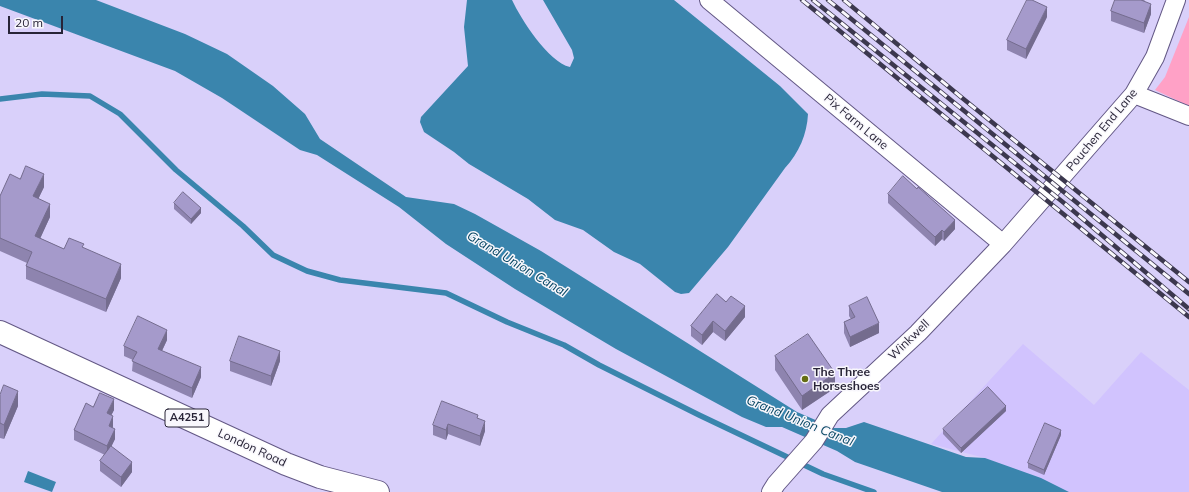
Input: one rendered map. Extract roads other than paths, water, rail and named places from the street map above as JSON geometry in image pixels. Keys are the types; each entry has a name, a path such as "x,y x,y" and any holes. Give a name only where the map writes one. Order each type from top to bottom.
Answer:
{"main road":[{"name":"London Road","path":"0,332 286,464 320,477 378,492"}],"street":[{"name":"Pix Farm Lane","path":"709,0 1003,244"},
{"name":"Pouchen End Lane","path":"1003,244 1134,94 1154,57 1176,0"},
{"path":"1134,94 1189,116"},
{"name":"Winkwell","path":"771,492 809,446 830,415 918,333 1003,244"}],"water":[{"name":"Grand Union Canal","path":"0,0 96,0 185,34 227,54 273,86 305,114 320,139 406,197 454,204 475,214 541,251 797,412 834,428 846,428 864,422 966,457 985,458 1041,478 1069,492 942,492 855,462 837,451 782,427 766,427 742,417 616,349 515,289 446,244 399,207 317,155 300,150 222,98 175,71 0,6"},
{"path":"467,0 512,0 522,18 544,49 553,57 570,67 574,58 572,50 543,0 674,0 780,86 808,114 806,129 798,150 728,247 689,293 681,294 675,292 640,264 614,252 583,230 555,220 528,199 469,164 424,132 420,122 421,117 468,66 464,27"},
{"path":"28,471 56,482 52,492 24,482"}],"waterway":[{"path":"0,99 42,94 90,96 120,114 176,170 243,226 273,255 307,271 340,280 446,293 507,322 564,345 599,365 699,415 823,474 874,492"}],"railway":[{"path":"802,0 1189,317"},
{"path":"813,0 1064,203 1189,309"},
{"path":"828,0 1189,294"},
{"path":"844,0 1189,282"}],"place":[{"name":"The Three Horseshoes","path":"805,379"}]}
